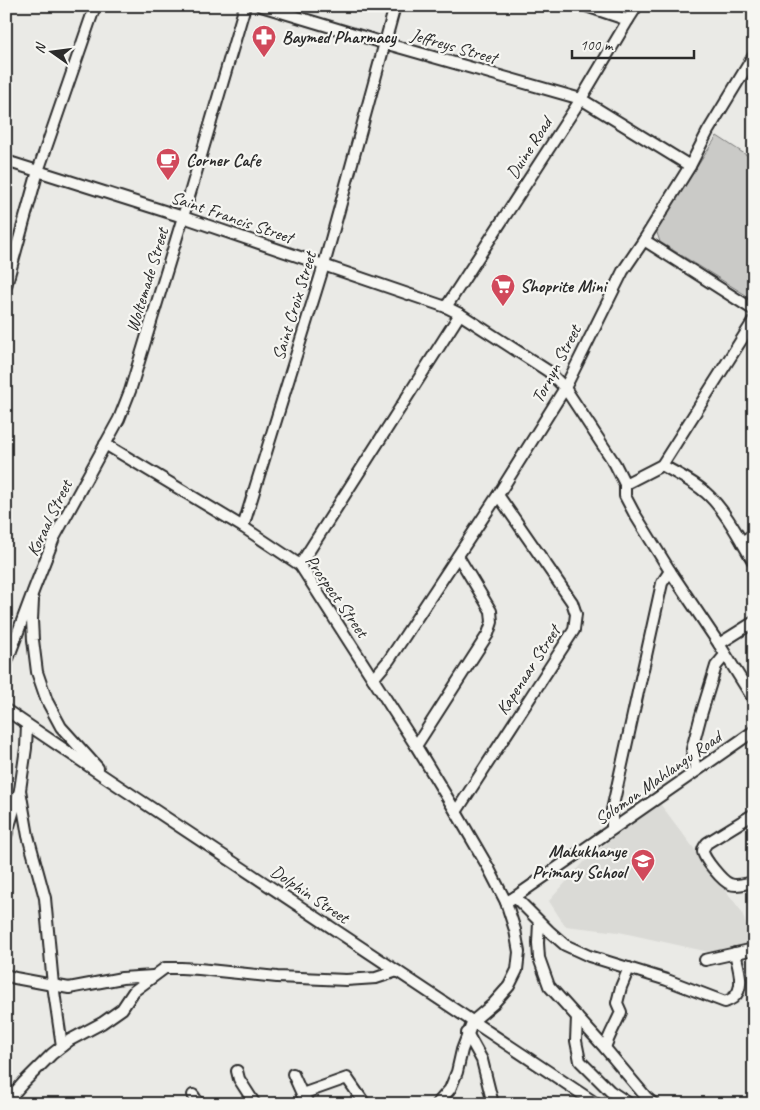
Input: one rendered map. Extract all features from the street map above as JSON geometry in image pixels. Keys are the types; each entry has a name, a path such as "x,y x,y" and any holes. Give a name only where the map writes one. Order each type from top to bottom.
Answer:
{"street":[{"path":"6,286 38,171 95,6"},
{"name":"Woltemade Street","path":"119,419 130,391 245,6"},
{"name":"Jeffreys Street","path":"261,6 580,99 690,166"},
{"name":"Saint Croix Street","path":"243,527 324,265 395,6"},
{"path":"586,6 628,20"},
{"name":"Duine Road","path":"446,307 580,99 637,6"},
{"name":"Tornyn Street","path":"373,679 389,660 458,556 564,388 623,271 690,166 708,131 754,55"},
{"name":"Saint Francis Street","path":"6,162 183,217 446,307 460,314 548,371 564,388 615,464 625,484 625,496 634,513 754,700"},
{"path":"644,240 754,310"},
{"path":"300,565 460,314"},
{"path":"625,484 662,466 754,320"},
{"name":"Koraal Street","path":"6,664 54,538 119,419"},
{"name":"Prospect Street","path":"105,444 243,527 300,565 416,746 488,867 510,900"},
{"path":"662,466 693,483 706,493 721,510 754,563"},
{"name":"Kapenaar Street","path":"456,812 574,630 576,614 572,602 498,495"},
{"path":"742,542 754,534"},
{"path":"416,746 488,634 492,622 491,611 458,556"},
{"path":"612,829 612,810 662,583 670,571"},
{"path":"34,589 32,620 37,672 48,701 61,727 108,780"},
{"path":"719,644 754,622"},
{"path":"696,771 692,749 716,666 725,655"},
{"name":"Dolphin Street","path":"6,710 108,780 597,1104"},
{"path":"6,836 20,790 27,725"},
{"name":"Solomon Mahlangu Road","path":"510,900 754,731"},
{"path":"20,790 28,836 45,898 53,985 62,1046"},
{"path":"754,814 707,844 703,851 704,857 723,880 737,886 754,882"},
{"path":"510,900 565,945 589,956 667,980 725,1002 734,998 740,988 740,974 735,954"},
{"path":"437,1104 450,1090 473,1021 493,1004 509,986 516,970 519,952 510,900"},
{"path":"539,922 539,958 549,986 654,1104"},
{"path":"705,960 754,949"},
{"path":"7,1104 23,1083 52,1054 70,1040 102,1023 122,1009 134,991 165,968 346,980 376,978 397,971"},
{"path":"605,1048 620,1012 617,1003 621,987 630,968"},
{"path":"6,975 69,988 122,978 153,976"},
{"path":"577,1017 576,1040 580,1061 610,1091 630,1104"},
{"path":"468,1033 482,1060 493,1104"},
{"path":"237,1071 254,1104"},
{"path":"293,1074 309,1104"},
{"path":"302,1094 347,1078 365,1104"},
{"path":"193,1095 199,1104"}],"shaded area":[{"path":"717,136 754,160 754,300 660,242 656,230"},
{"name":"Makukhanye Primary School","path":"658,801 742,912 751,943 709,952 619,932 565,926 549,901 584,862"}],"place":[{"name":"Baymed Pharmacy","path":"264,58"},
{"name":"Corner Cafe","path":"168,181"},
{"name":"Shoprite Mini","path":"503,307"},
{"name":"Makukhanye Primary School","path":"643,882"}]}
